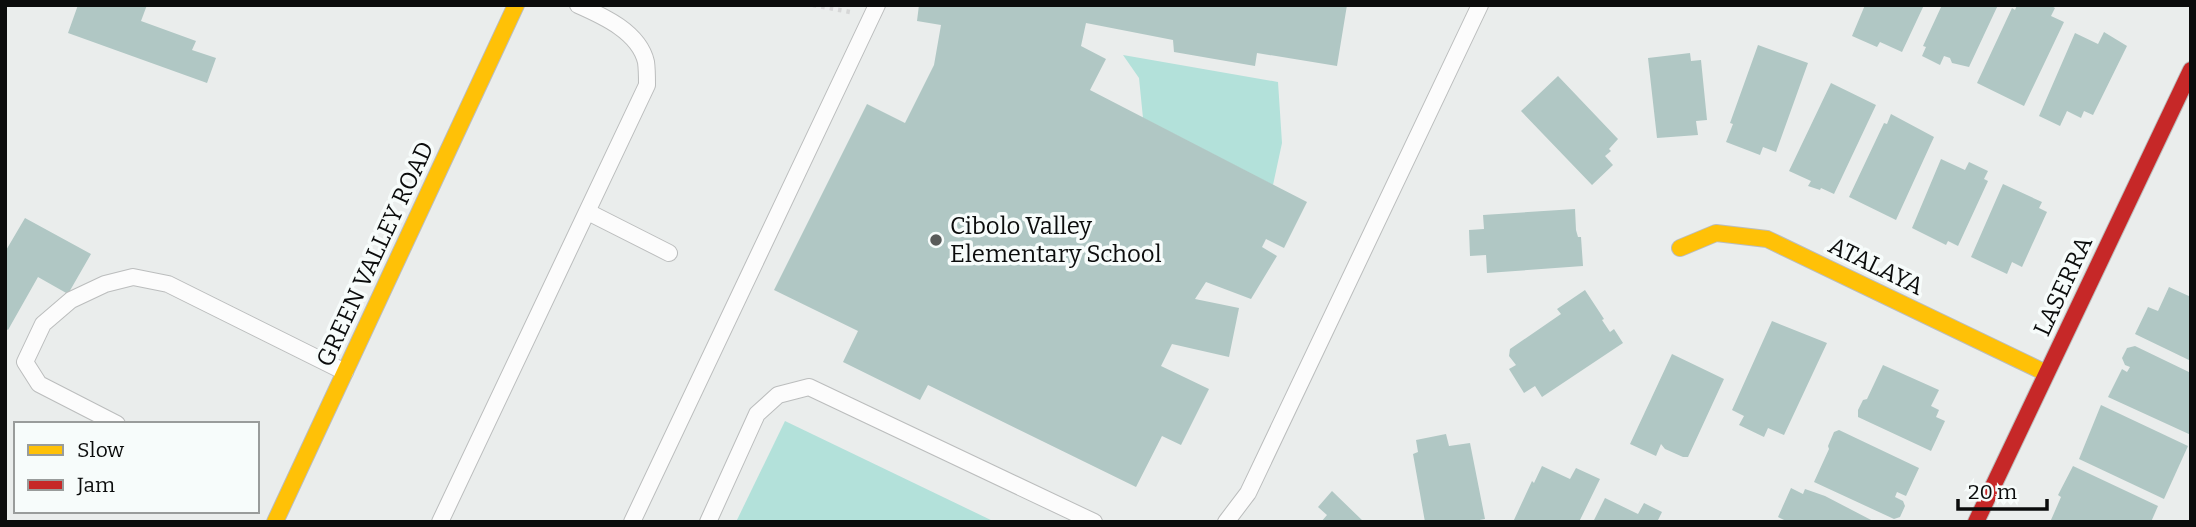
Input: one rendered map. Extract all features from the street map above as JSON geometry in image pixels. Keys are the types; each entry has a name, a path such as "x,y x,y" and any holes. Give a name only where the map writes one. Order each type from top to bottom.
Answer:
{"street":[{"name":"GREEN VALLEY ROAD","path":"272,519 345,372 516,5"},
{"name":"LASERRA","path":"1976,522 2191,70"},
{"name":"ATALAYA","path":"1679,248 1716,233 1767,239 2046,373"}],"lane":[{"path":"440,522 647,85 645,60 632,38 615,24 578,5"},
{"path":"1226,522 1248,494 1480,5"},
{"path":"632,522 874,10"},
{"path":"588,212 669,253"},
{"path":"113,422 39,384 25,362 43,324 71,300 105,284 133,276 168,284 345,372"},
{"path":"708,522 757,414 778,396 809,387 1094,522"}],"path":[{"path":"813,5 874,10"}],"shaded area":[{"path":"1123,55 1278,82 1282,143 1273,185 1143,118 1139,78"},
{"path":"785,421 995,522 736,522"}],"building":[{"path":"78,5 147,5 141,21 196,41 192,50 216,58 207,83 68,33"},
{"path":"919,5 1347,5 1337,66 1257,53 1255,66 1174,52 1173,40 1086,23 1081,46 1106,59 1090,90 1307,202 1284,248 1266,239 1262,247 1277,256 1251,299 1206,282 1195,299 1239,308 1229,357 1172,344 1161,366 1209,389 1181,445 1162,436 1136,487 928,385 920,400 843,362 858,331 774,290 867,104 905,123 934,65 941,25 917,21"},
{"path":"1865,5 1924,5 1902,52 1880,42 1877,47 1852,36"},
{"path":"1942,5 1998,5 1969,67 1952,63 1950,58 1944,56 1940,65 1922,56 1926,47 1923,46"},
{"path":"2017,5 2050,5 2055,8 2051,16 2064,22 2024,106 1977,83 2012,8 2015,10"},
{"path":"2104,32 2127,46 2093,115 2084,111 2081,118 2067,111 2060,126 2039,116 2075,33 2098,44"},
{"path":"1758,45 1808,63 1776,152 1763,147 1760,155 1726,142 1733,124 1730,123"},
{"path":"1690,53 1691,61 1701,60 1707,120 1696,121 1698,135 1657,138 1648,58"},
{"path":"1558,76 1618,139 1605,156 1613,165 1592,185 1521,111"},
{"path":"1831,83 1876,105 1834,194 1808,186 1811,181 1789,171"},
{"path":"1891,114 1934,137 1896,220 1849,197 1884,123 1887,124"},
{"path":"1941,159 1965,170 1969,162 1988,171 1984,179 1988,181 1958,246 1948,241 1946,245 1912,228"},
{"path":"2003,184 2042,202 2039,208 2047,212 2022,267 2012,262 2007,274 1971,257"},
{"path":"1575,209 1583,266 1487,273 1486,255 1470,256 1469,230 1484,229 1483,215"},
{"path":"25,218 91,254 68,294 38,277 8,330 5,328 5,252"},
{"path":"2169,287 2191,297 2191,361 2135,334 2148,307 2158,311"},
{"path":"1585,290 1610,332 1614,329 1623,343 1542,397 1535,386 1524,393 1509,369 1516,365 1509,356 1510,349 1561,314 1557,309"},
{"path":"1772,321 1827,343 1784,435 1768,428 1764,437 1739,425 1744,416 1732,410"},
{"path":"2135,346 2191,373 2191,435 2108,397 2122,369 2127,372 2130,367 2125,365 2122,358 2127,348"},
{"path":"1672,354 1724,379 1688,457 1665,449 1661,444 1656,456 1630,444"},
{"path":"1883,365 1939,390 1931,406 1939,410 1936,417 1945,421 1931,451 1858,417 1858,410 1863,400 1867,399"},
{"path":"2101,405 2188,446 2164,499 2079,459"},
{"path":"1839,430 1919,468 1906,496 1897,492 1895,497 1903,501 1905,506 1900,517 1894,519 1814,482 1834,432"},
{"path":"1446,434 1449,446 1470,443 1485,519 1469,522 1425,522 1413,454 1418,452 1416,440"},
{"path":"1542,466 1570,479 1576,468 1600,479 1579,522 1513,522"},
{"path":"2073,466 2158,506 2151,522 2051,520 2061,497 2058,495"},
{"path":"1791,488 1803,494 1805,489 1825,496 1875,522 1788,522 1778,517"},
{"path":"1332,491 1364,522 1321,522 1327,515 1318,507"},
{"path":"1605,498 1638,514 1644,503 1662,512 1657,522 1593,522"}],"traffic: slow":[{"path":"275,522 516,5"},
{"path":"1680,248 1716,233 1767,239 2046,373"}],"traffic: jam":[{"path":"1976,522 2191,70"}],"place":[{"name":"Cibolo Valley Elementary School","path":"936,240"}]}
